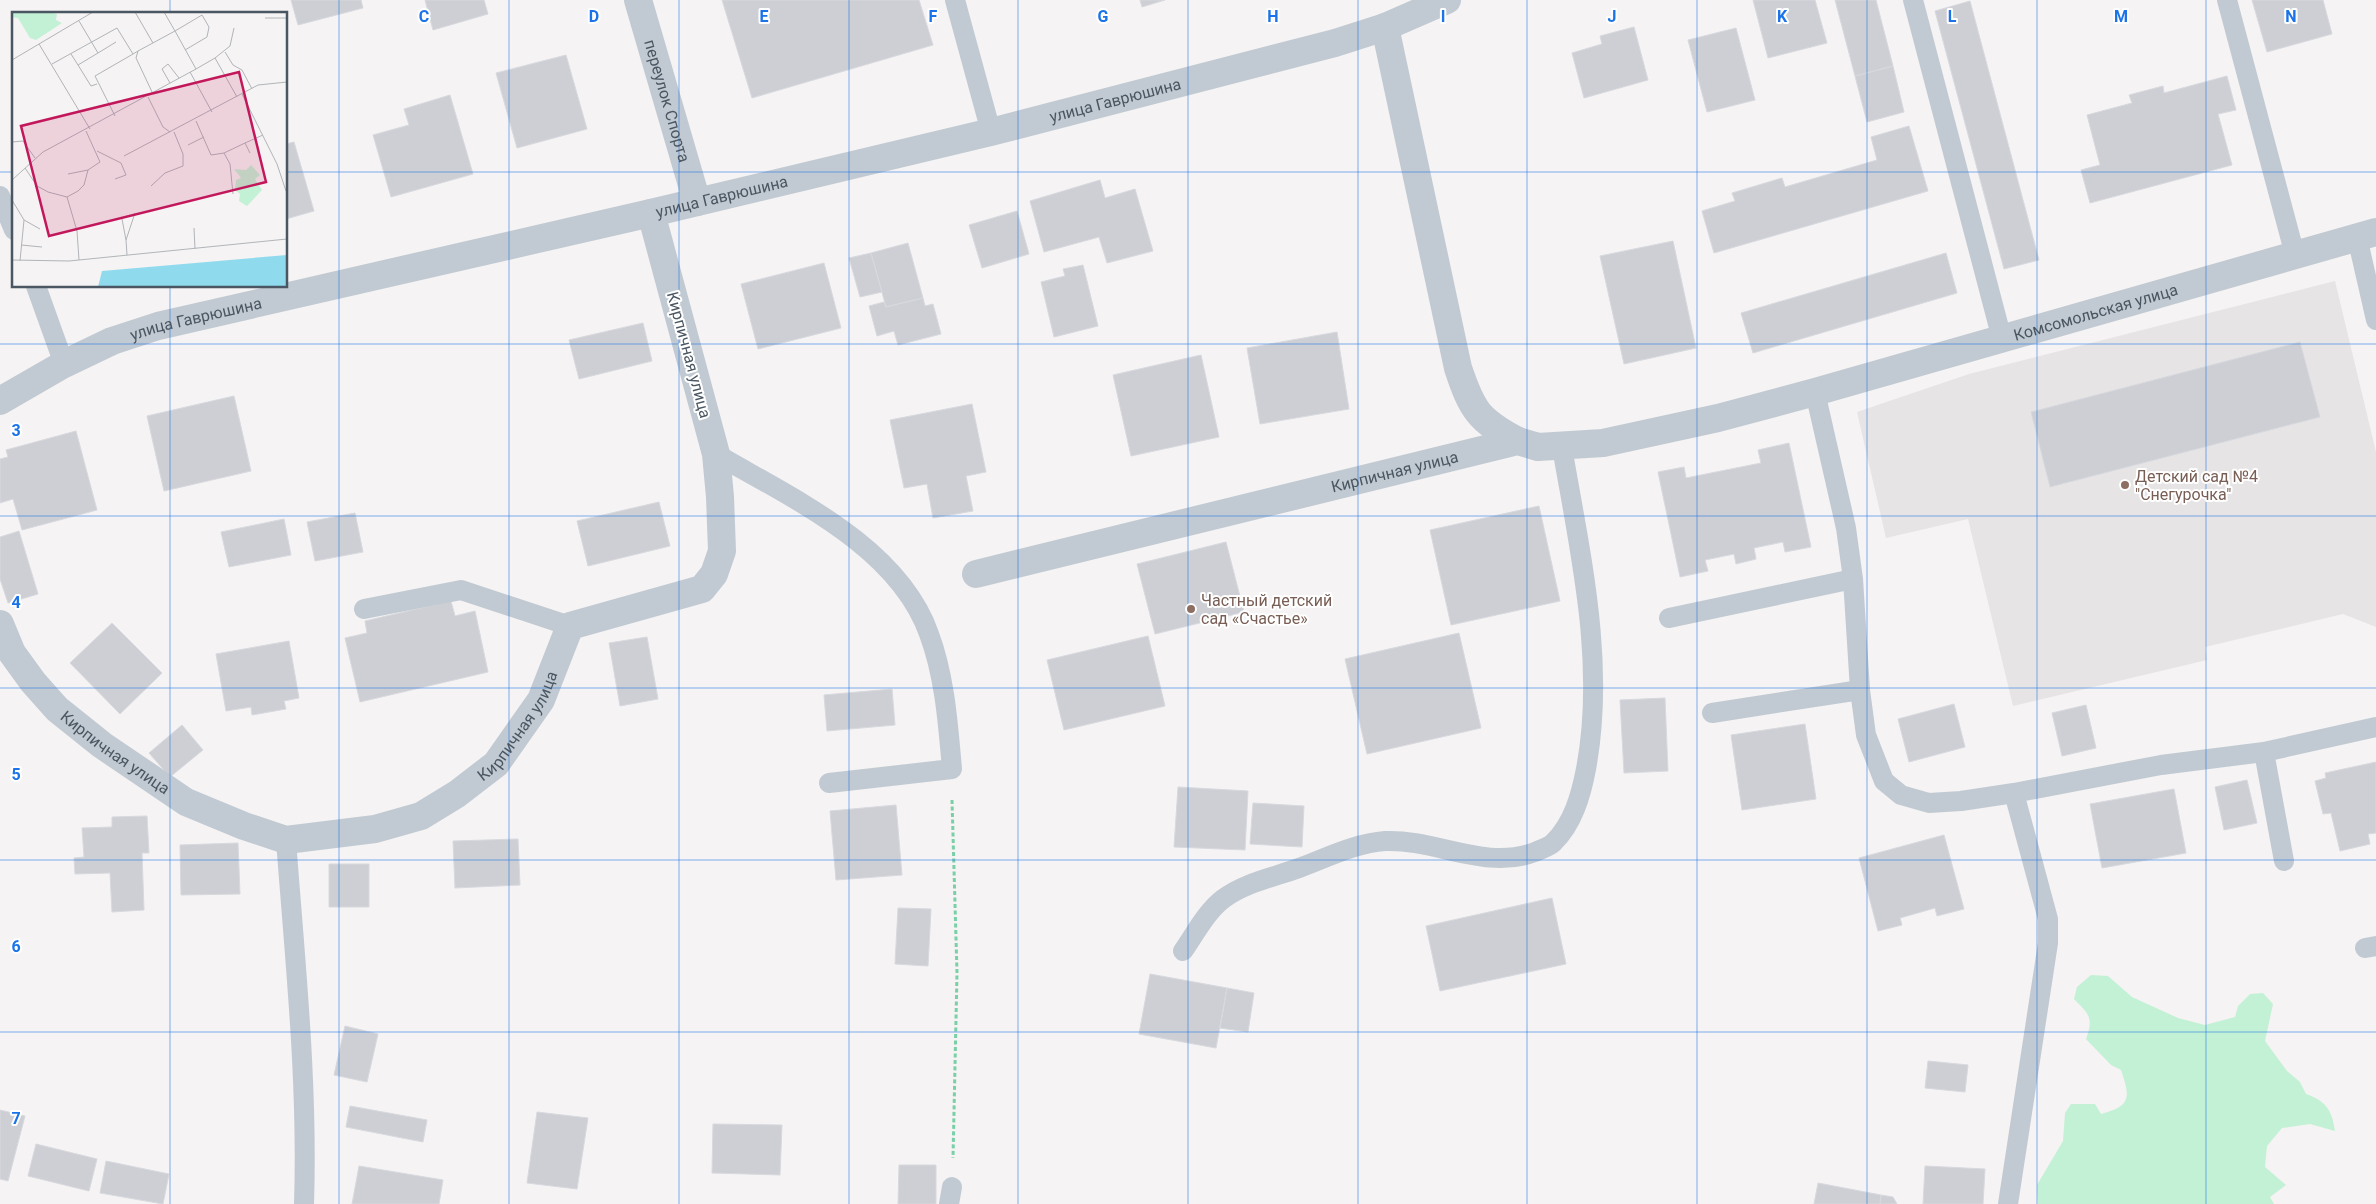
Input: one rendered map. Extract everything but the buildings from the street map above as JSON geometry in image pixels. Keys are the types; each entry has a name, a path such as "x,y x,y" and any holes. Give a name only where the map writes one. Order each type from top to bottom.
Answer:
{"street":[{"name":"переулок Спорта","path":"638,0 697,202"},
{"name":"улица Гаврюшина","path":"0,401 64,364 112,341 158,326 651,213 991,132 1335,43 1384,27 1441,1"},
{"path":"1384,27 1458,368 1467,393 1477,412 1492,428 1518,441"},
{"name":"Кирпичная улица","path":"0,624 12,653 33,682 57,709 102,745 186,802 244,826 286,840 374,829 421,816 457,794 496,764 541,700 570,626 702,590 714,574 722,551 716,454 651,213"},
{"name":"Комсомольская улица","path":"1816,392 2366,234"},
{"name":"Кирпичная улица","path":"976,574 1518,441 1538,447 1603,443 1718,418 1816,392"}],"lane":[{"path":"955,0 991,132"},
{"path":"1913,0 2002,339"},
{"path":"2227,0 2295,254"},
{"path":"0,196 12,225"},
{"path":"2366,234 2376,320"},
{"path":"37,288 64,364"},
{"path":"1816,392 1846,528 1853,579 1860,690 1866,735 1884,781 1901,795 1929,804 1961,801 2161,765 2264,752 2376,727"},
{"path":"1183,951 1211,911 1236,891 1357,847 1384,841 1414,843 1487,859 1522,857 1552,845 1566,828 1581,793 1591,741 1594,697 1592,638 1587,598 1562,447"},
{"path":"716,454 854,537 886,566 910,595 929,632 941,672 952,769 829,783"},
{"path":"1669,618 1853,579"},
{"path":"364,609 461,590 570,626"},
{"path":"1712,713 1860,690"},
{"path":"2264,752 2284,861"},
{"path":"2008,1204 2048,943 2048,919 2014,792"},
{"path":"286,840 304,1079 306,1151 304,1204"}],"path":[{"path":"951,1196 957,973 952,769"}],"shaded area":[{"name":"Детский сад №4 \"Снегурочка\"","path":"2335,281 2376,452 2376,627 2343,614 2205,647 2207,660 2013,706 1968,519 1886,538 1857,412 1969,374"}],"green space":[{"path":"2091,975 2108,976 2132,997 2178,1018 2205,1025 2235,1017 2238,1006 2250,994 2263,993 2273,1004 2265,1041 2287,1071 2300,1082 2306,1094 2319,1100 2327,1107 2332,1117 2335,1131 2310,1124 2282,1128 2267,1146 2265,1167 2286,1185 2270,1197 2274,1204 2038,1204 2037,1185 2063,1141 2065,1113 2071,1104 2095,1104 2101,1114 2118,1108 2126,1099 2126,1087 2121,1070 2111,1065 2086,1039 2090,1026 2089,1017 2074,999 2077,987"}],"place":[{"name":"Детский сад №4 \"Снегурочка\"","path":"2125,485"},
{"name":"Частный детский сад «Счастье»","path":"1191,609"}]}
